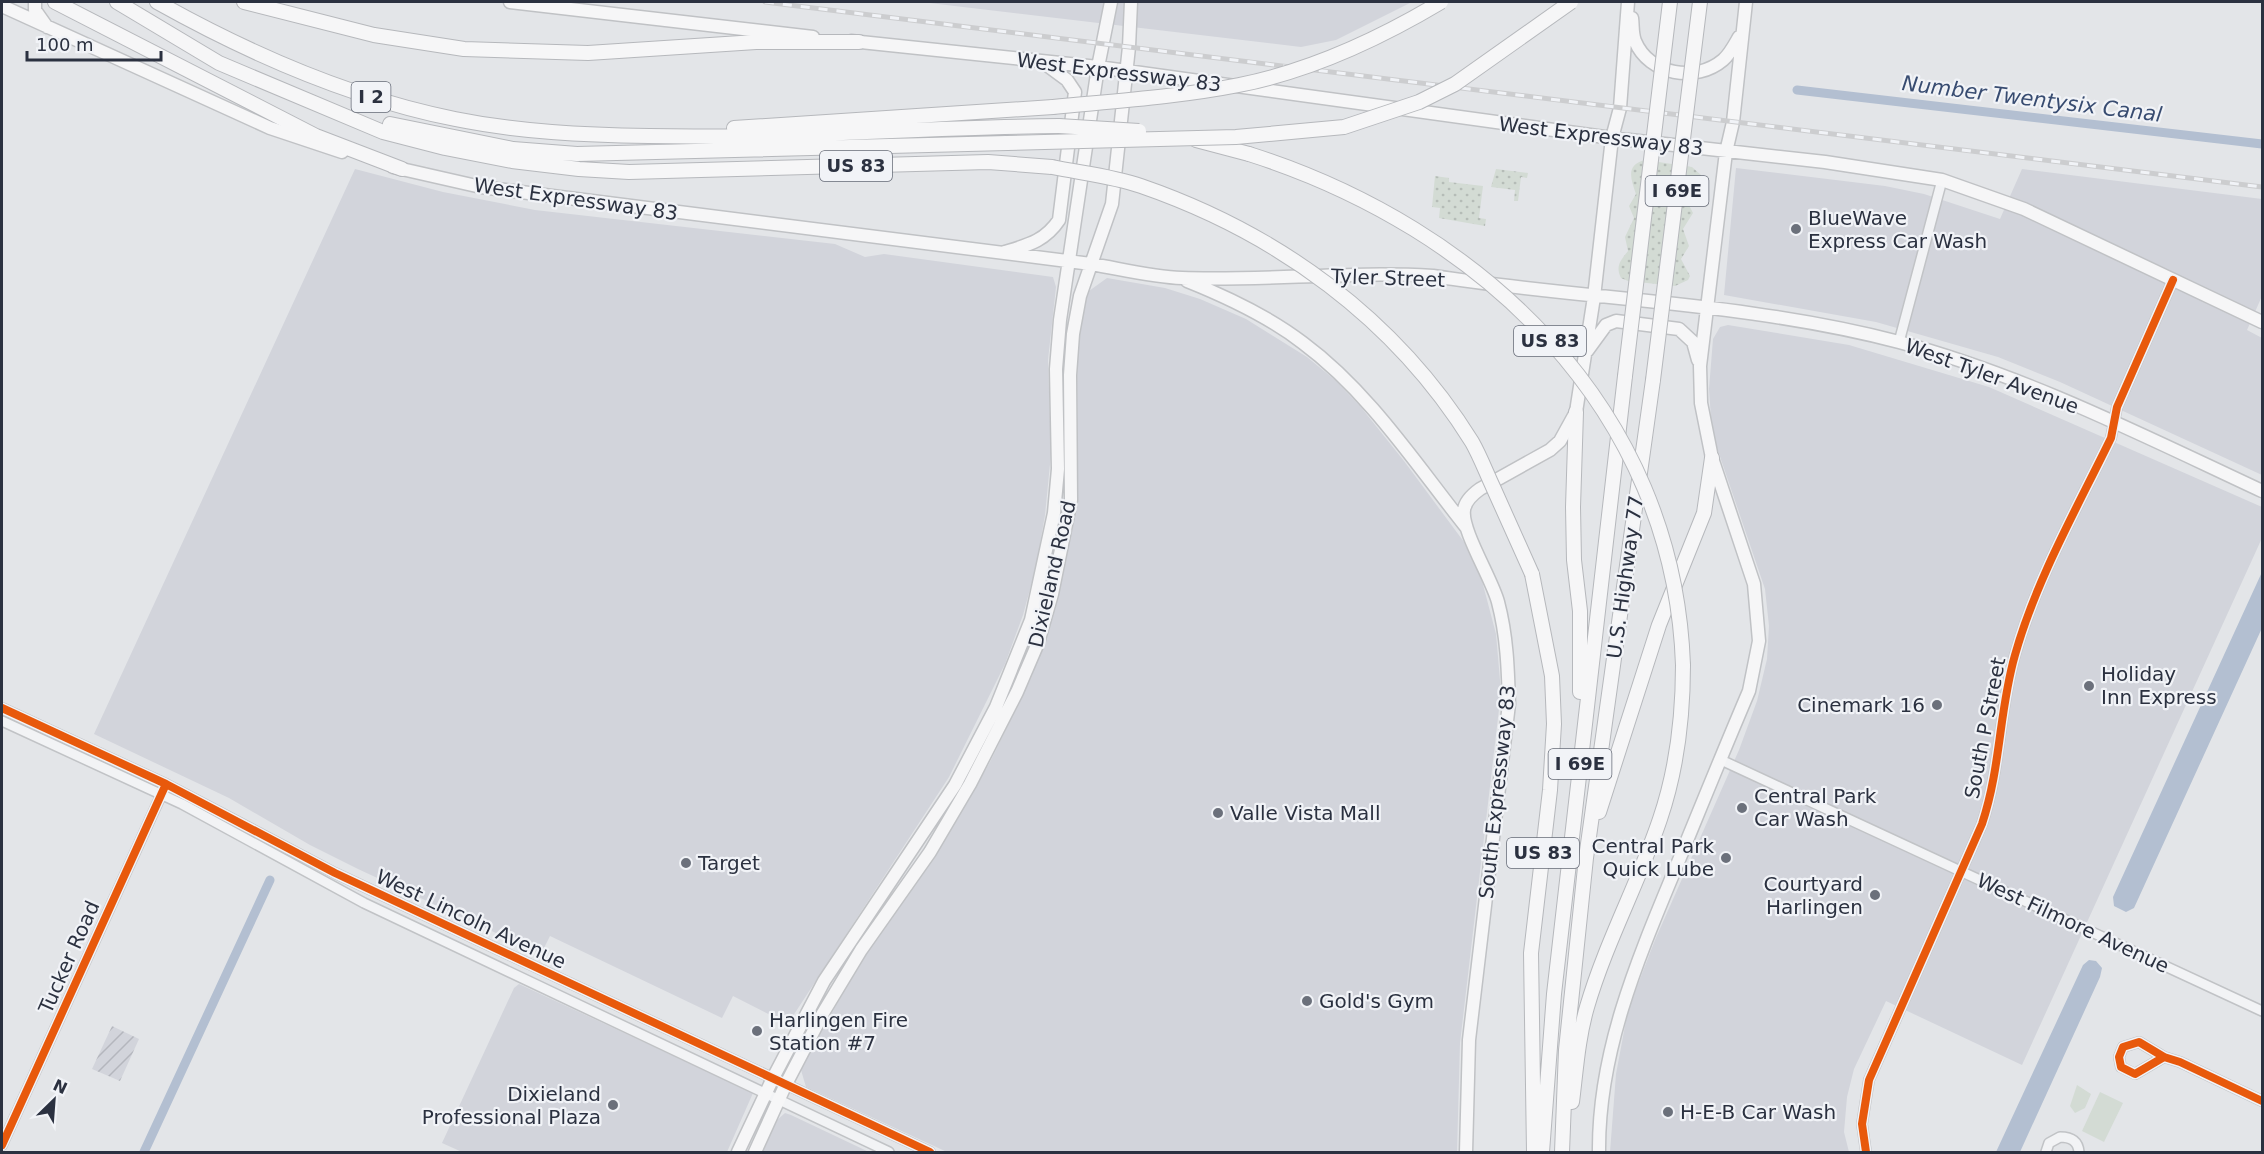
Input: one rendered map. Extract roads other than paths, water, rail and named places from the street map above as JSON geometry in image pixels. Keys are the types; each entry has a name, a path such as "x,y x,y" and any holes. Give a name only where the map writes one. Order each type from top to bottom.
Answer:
{"highway":[{"path":"56,2 316,136 402,169"},
{"path":"117,2 219,63 310,102 448,138 513,149 577,154 1225,138 1344,127 1419,102 1455,84 1571,2"},
{"name":"I 2","path":"157,2 272,60 373,98 482,124 577,134"},
{"path":"244,2 374,35 464,49 588,53 756,42 859,42"},
{"path":"577,134 733,128 1053,107 1171,95 1262,79 1307,66 1397,28 1441,2"},
{"name":"U.S. Highway 77","path":"1542,1152 1554,994 1580,754 1670,2"},
{"name":"U.S. Highway 77","path":"1564,1152 1566,1050 1586,858 1653,380 1700,2"},
{"name":"US 83","path":"310,102 383,132 445,148 579,169 720,171 988,162 1052,167 1139,185 1226,220 1294,258 1356,305 1412,360 1445,400 1468,435 1532,574 1552,676 1554,724 1550,790 1531,953 1534,1152"},
{"name":"US 83","path":"577,134 761,136 1059,126 1107,128 1166,135 1215,145 1293,169 1354,195 1403,222 1452,254 1498,291 1541,332 1580,377 1607,414 1635,463 1657,516 1671,565 1680,616 1683,665 1681,718 1668,794 1587,1009 1579,1045 1564,1152"},
{"path":"1576,412 1573,507 1574,560 1580,611 1580,754"},
{"path":"1586,858 1648,656 1704,513 1712,458"}],"main road":[{"path":"35,2 36,10 48,28"},
{"name":"West Expressway 83","path":"510,2 1098,67 1612,138 1826,162 1942,180 2024,208 2262,322"},
{"name":"Dixieland Road","path":"738,1152 772,1080 830,972 955,785 996,706 1031,620 1054,513 1059,441 1057,345 1098,67 1112,2"},
{"name":"Dixieland Road","path":"755,1152 785,1086 847,972 948,824 997,733 1034,654 1052,594 1071,500 1070,375 1073,334 1077,306 1112,204 1124,72 1129,47 1131,2"},
{"path":"1629,2 1635,41 1647,59 1655,66 1679,74 1707,70 1723,60 1742,32"},
{"path":"1466,527 1464,511 1470,497 1480,489 1551,450 1560,441 1576,412 1594,297 1612,138 1620,108 1629,2"},
{"path":"1599,1152 1599,1118 1617,1018 1648,935 1749,692 1758,654 1759,630 1751,568 1712,458 1701,403 1700,366 1726,152 1733,122 1746,2"},
{"name":"West Expressway 83","path":"2,6 270,128 353,156 402,169 492,189 1091,264 1180,278"},
{"path":"998,254 1036,243 1051,233 1059,220 1075,92 1067,80 1041,62"},
{"name":"Tyler Street","path":"1180,278 1277,278 1384,274 1433,276 1707,309"},
{"name":"South Expressway 83","path":"1180,278 1223,295 1302,342 1328,363 1377,412 1466,527 1498,600 1508,661 1509,704 1469,1040 1466,1152"},
{"name":"West Tyler Avenue","path":"1707,309 1826,327 1899,342 2027,385 2262,491"},
{"path":"1585,355 1606,325 1616,321 1685,332 1693,342 1700,366"}],"street":[{"path":"1899,342 1942,180"},
{"name":"South P Street","path":"1866,1152 1863,1138 1863,1109 1874,1066 1962,871 1990,798 2008,690 2022,631 2111,438 2117,407 2173,280"},
{"name":"West Lincoln Avenue","path":"2,708 166,784 335,873 772,1080 930,1152"},
{"name":"West Lincoln Avenue","path":"2,721 225,826 364,903 889,1152"},
{"name":"West Filmore Avenue","path":"1721,759 2262,1011"},
{"name":"Tucker Road","path":"2,1145 166,784"},
{"path":"2164,1057 2136,1074 2121,1067 2120,1057 2123,1047 2133,1041 2145,1043 2164,1057 2180,1062 2262,1101"},
{"path":"2046,1152 2049,1143 2054,1139 2066,1137 2077,1144 2079,1152"}],"water":[{"path":"2262,572 2262,628 2134,908 2126,912 2114,906 2113,897"},
{"path":"2089,960 2096,961 2102,968 2100,977 2020,1152 1996,1152 2083,965"}],"waterway":[{"name":"Number Twentysix Canal","path":"1797,90 2262,144"},
{"path":"144,1152 270,880"}],"railway":[{"path":"765,2 2262,187"}],"place":[{"name":"BlueWave Express Car Wash","path":"1796,229"},
{"name":"Holiday Inn Express","path":"2089,686"},
{"name":"Cinemark 16","path":"1937,705"},
{"name":"Central Park Car Wash","path":"1742,808"},
{"name":"Valle Vista Mall","path":"1218,813"},
{"name":"Central Park Quick Lube","path":"1726,858"},
{"name":"Target","path":"686,863"},
{"name":"Courtyard Harlingen","path":"1875,895"},
{"name":"Gold's Gym","path":"1307,1001"},
{"name":"Harlingen Fire Station #7","path":"757,1031"},
{"name":"Dixieland Professional Plaza","path":"613,1105"},
{"name":"H-E-B Car Wash","path":"1668,1112"}]}
